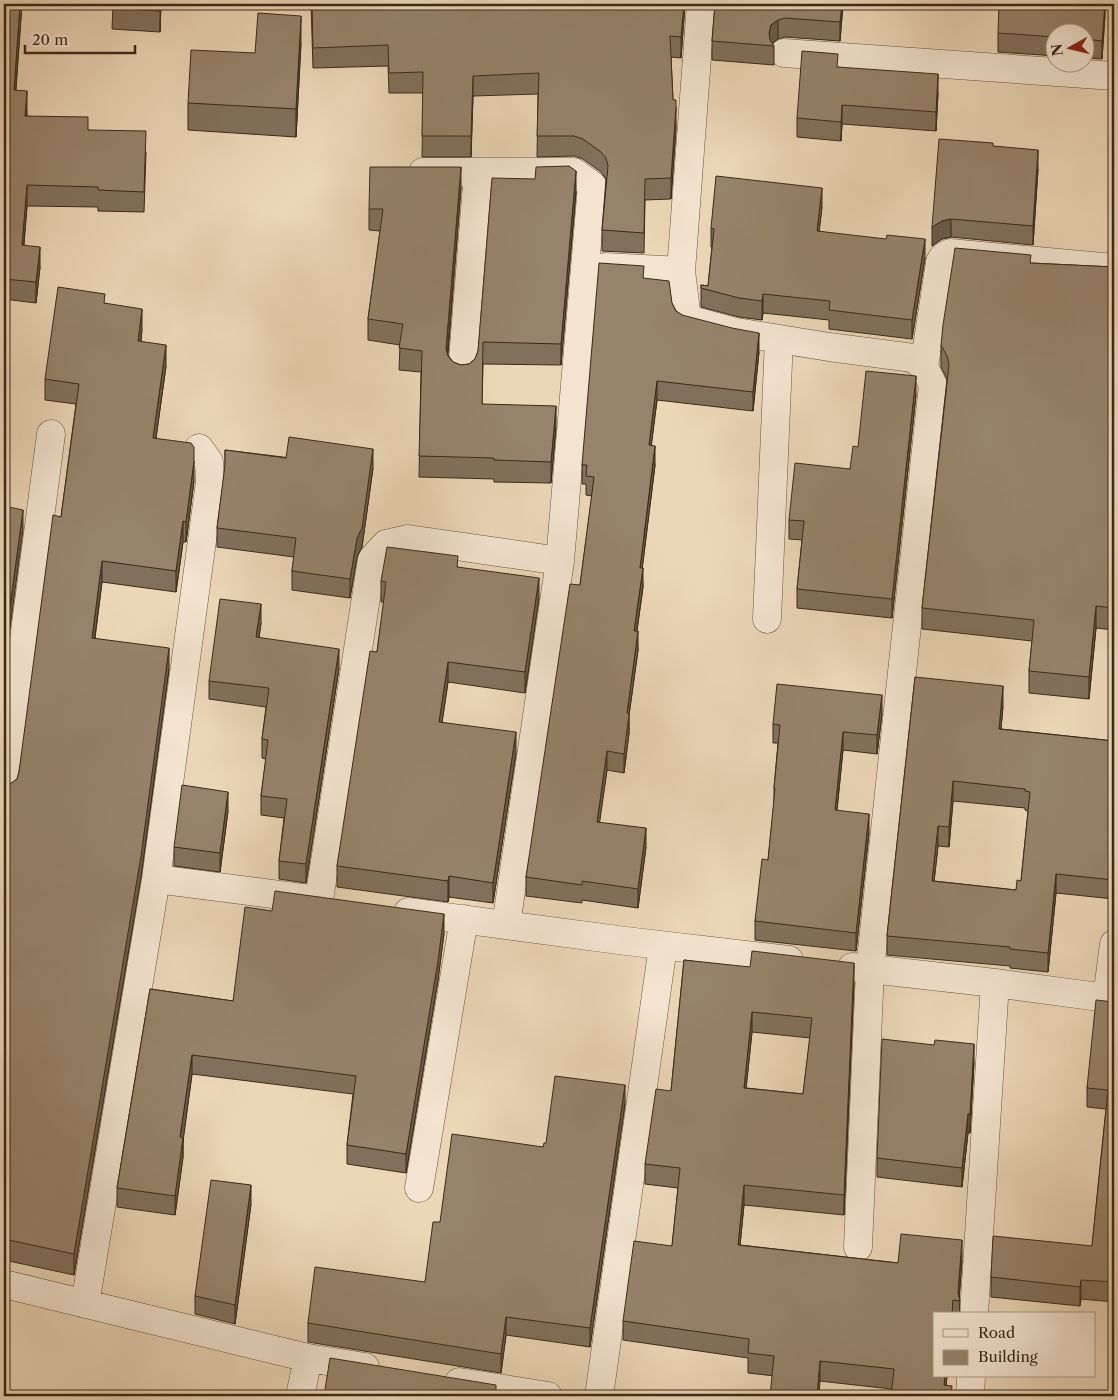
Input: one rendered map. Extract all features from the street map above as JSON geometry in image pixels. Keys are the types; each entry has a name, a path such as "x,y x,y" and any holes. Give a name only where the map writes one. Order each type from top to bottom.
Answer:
{"street":[{"path":"701,4 681,271 687,319 736,332 913,358 924,367 933,385 870,969 858,1248"},
{"path":"784,54 1114,76"},
{"path":"462,371 478,172"},
{"path":"402,173 574,172 592,185 560,561 506,925"},
{"path":"924,367 940,262 943,257 950,254 1114,268"},
{"path":"586,266 681,271"},
{"path":"767,619 779,339"},
{"path":"4,791 51,434"},
{"path":"85,1304 156,879 210,482 209,462 199,448"},
{"path":"156,879 329,902 372,559 386,544 408,539 560,561"},
{"path":"387,909 663,946 994,983 1111,999 1114,944"},
{"path":"419,1188 464,920"},
{"path":"599,1396 663,946"},
{"path":"974,1312 994,983"},
{"path":"4,1284 308,1358 392,1371"},
{"path":"300,1396 308,1358"},
{"path":"970,1396 971,1378"},
{"path":"444,1385 548,1396"}],"building":[{"path":"4,4 20,4 14,90 27,91 25,116 88,117 88,130 146,131 144,192 98,190 98,187 27,185 22,245 40,247 36,282 4,279"},
{"path":"113,4 160,4 160,11 112,8"},
{"path":"312,4 684,4 681,37 670,36 673,100 676,100 671,178 645,179 644,233 602,230 608,166 606,158 601,152 583,139 574,136 537,136 539,73 473,76 471,136 422,136 423,72 389,73 388,45 313,48"},
{"path":"715,4 842,4 840,22 785,18 778,20 771,25 769,33 770,40 774,46 712,41"},
{"path":"999,4 1105,4 1102,41 1096,40 1096,22 1046,22 1046,36 998,33"},
{"path":"258,13 301,16 296,109 188,103 191,50 255,53"},
{"path":"802,51 838,54 837,67 938,74 936,112 842,105 841,122 797,118"},
{"path":"939,139 993,143 993,146 1038,150 1033,226 951,219 942,221 932,227"},
{"path":"569,166 576,171 561,344 483,342 482,404 556,406 551,462 419,456 422,351 399,348 403,324 368,319 383,209 369,209 370,167 461,167 446,349 448,356 453,362 461,365 469,364 475,359 478,351 492,178 535,179 536,167"},
{"path":"716,176 822,188 817,231 886,239 887,235 925,239 912,320 829,310 830,301 763,294 762,301 739,298 701,288 701,285 708,286 714,229 711,228"},
{"path":"955,248 1031,255 1030,263 1114,267 1114,608 1096,606 1089,677 1029,671 1034,620 922,608 949,365 941,345"},
{"path":"599,263 644,266 643,278 669,281 672,303 676,311 682,315 759,333 753,392 657,381 649,445 655,446 640,568 643,568 634,631 638,631 627,713 629,714 624,754 607,751 597,822 646,828 638,889 582,881 582,885 526,877 570,584 580,585 594,477 586,476 587,465 582,465"},
{"path":"58,287 105,294 104,303 142,309 138,341 166,345 153,438 191,443 194,447 186,522 183,521 176,571 102,561 92,638 169,648 141,856 74,1254 4,1239 4,786 17,779 19,772 53,515 61,517 79,384 45,379"},
{"path":"866,371 916,376 892,599 797,589 804,521 789,520 795,463 850,469 853,446 858,447"},
{"path":"289,437 373,449 362,528 357,538 350,579 292,571 296,538 217,528 225,465 225,450 286,458"},
{"path":"4,506 23,510 4,652"},
{"path":"387,547 458,556 457,567 539,578 525,672 448,662 439,722 516,732 493,883 449,876 448,881 337,866 370,651 377,652 386,582 381,581"},
{"path":"220,599 261,604 256,637 339,649 306,864 279,861 287,799 261,796 268,740 262,739 269,688 209,681"},
{"path":"915,677 1003,686 999,729 1114,741 1114,880 1056,874 1048,953 1010,949 1010,947 887,936","holes":["953,781 1025,789 1025,791 1030,792 1021,881 1017,880 1016,890 932,881 938,826 949,827"]},
{"path":"777,684 882,695 877,735 843,732 835,810 869,814 856,933 755,921 762,859 768,860 775,788 780,725 773,724"},
{"path":"182,785 228,792 220,853 174,847"},
{"path":"275,891 444,914 406,1154 347,1145 356,1076 192,1055 180,1137 183,1138 175,1196 117,1188 150,989 233,1001 245,907 272,911"},
{"path":"752,951 854,963 844,1195 744,1185 738,1245 898,1263 901,1234 962,1240 958,1293 960,1301 953,1300 952,1312 933,1312 933,1378 945,1378 944,1385 952,1386 951,1396 891,1396 894,1369 820,1361 817,1396 770,1396 774,1356 748,1353 749,1339 623,1321 634,1241 672,1246 680,1168 645,1164 656,1089 671,1091 684,960 750,967","holes":["752,1012 812,1018 803,1094 744,1088"]},
{"path":"1096,1000 1114,1002 1114,1282 1081,1280 1080,1287 991,1277 993,1236 1092,1246 1108,1090 1087,1088"},
{"path":"882,1039 934,1045 935,1040 974,1044 970,1114 968,1114 962,1168 877,1158"},
{"path":"555,1076 625,1085 590,1328 506,1317 501,1354 308,1323 315,1267 425,1282 433,1222 440,1222 452,1134 543,1147 544,1143 546,1143"},
{"path":"211,1180 251,1185 235,1305 195,1296"},
{"path":"330,1358 496,1385 496,1391 520,1396 324,1396"}]}
